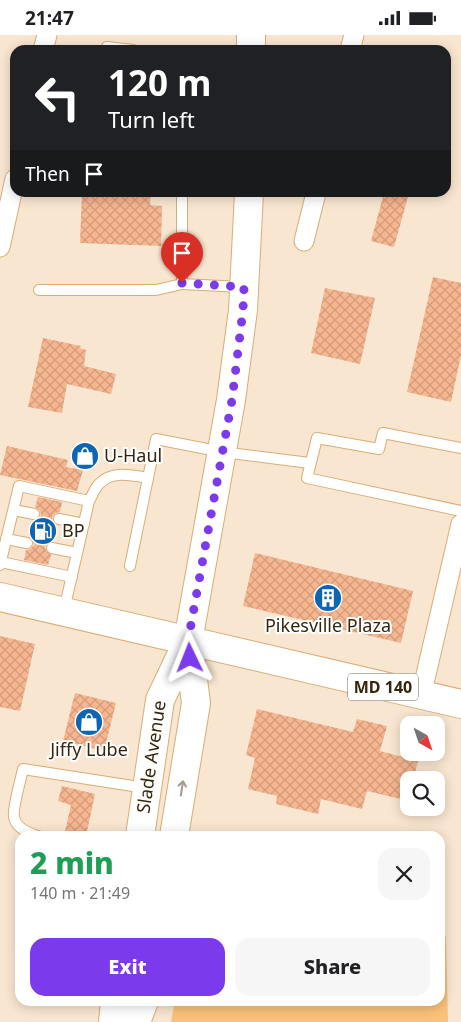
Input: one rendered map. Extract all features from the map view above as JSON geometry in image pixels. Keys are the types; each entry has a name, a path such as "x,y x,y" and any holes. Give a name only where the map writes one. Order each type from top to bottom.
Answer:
{"main road":[{"path":"188,641 232,400 243,310 250,197"},
{"name":"MD 140","path":"0,597 461,704"},
{"name":"Slade Avenue","path":"141,831 160,700 188,641"},
{"name":"Slade Avenue","path":"175,831 196,703 188,641"},
{"path":"113,1022 115,1006"},
{"path":"136,1022 142,1006"}],"street":[{"path":"0,247 11,197"},
{"path":"304,241 315,197"},
{"path":"421,696 461,524"}],"lane":[{"path":"182,197 182,283"},
{"path":"39,290 156,290 182,283 244,287"},
{"path":"461,448 383,433 379,449 317,438 307,478 461,511"},
{"path":"130,566 156,439 222,452 310,463"},
{"path":"64,612 89,501 100,483 113,475 124,474 148,478"},
{"path":"72,577 0,563 19,487 89,501"},
{"path":"14,510 34,514"},
{"path":"59,519 84,524"},
{"path":"6,539 27,543"},
{"path":"52,548 77,553"},
{"path":"24,831 14,816 23,769 147,788"}],"shaded area":[{"path":"446,936 448,1022 171,1022 174,1006 445,1006"}],"building":[{"path":"82,197 151,197 150,205 162,206 161,246 80,243"},
{"path":"383,197 408,197 394,247 371,241"},
{"path":"433,277 461,283 461,355 451,402 407,392"},
{"path":"325,288 375,298 360,364 311,353"},
{"path":"43,338 81,346 80,348 86,350 84,366 116,374 111,394 67,384 62,413 28,407"},
{"path":"7,446 68,460 66,467 83,470 77,491 0,475"},
{"name":"BP","path":"38,497 62,502 60,512 52,517 53,522 57,526 54,541 49,542 45,546 46,551 51,555 48,565 24,560 26,550 34,545 33,540 29,536 32,521 37,520 41,516 40,511 35,507"},
{"name":"Pikesville Plaza","path":"255,553 413,591 401,643 243,606"},
{"path":"0,636 35,644 20,711 0,707"},
{"name":"Jiffy Lube","path":"75,693 116,703 104,751 63,741"},
{"path":"257,709 353,732 357,719 387,726 380,751 400,756 400,761 418,761 415,771 400,771 400,799 367,791 362,809 321,799 318,814 276,804 277,796 248,789 255,758 246,755"},
{"path":"62,786 95,794 87,831 65,831 71,805 58,801"}],"place":[{"name":"U-Haul","path":"85,456"},
{"name":"BP","path":"43,531"},
{"name":"Pikesville Plaza","path":"328,598"},
{"name":"Jiffy Lube","path":"89,722"}],"route":[{"path":"182,283 244,287 232,400 188,641 190,658"}]}
